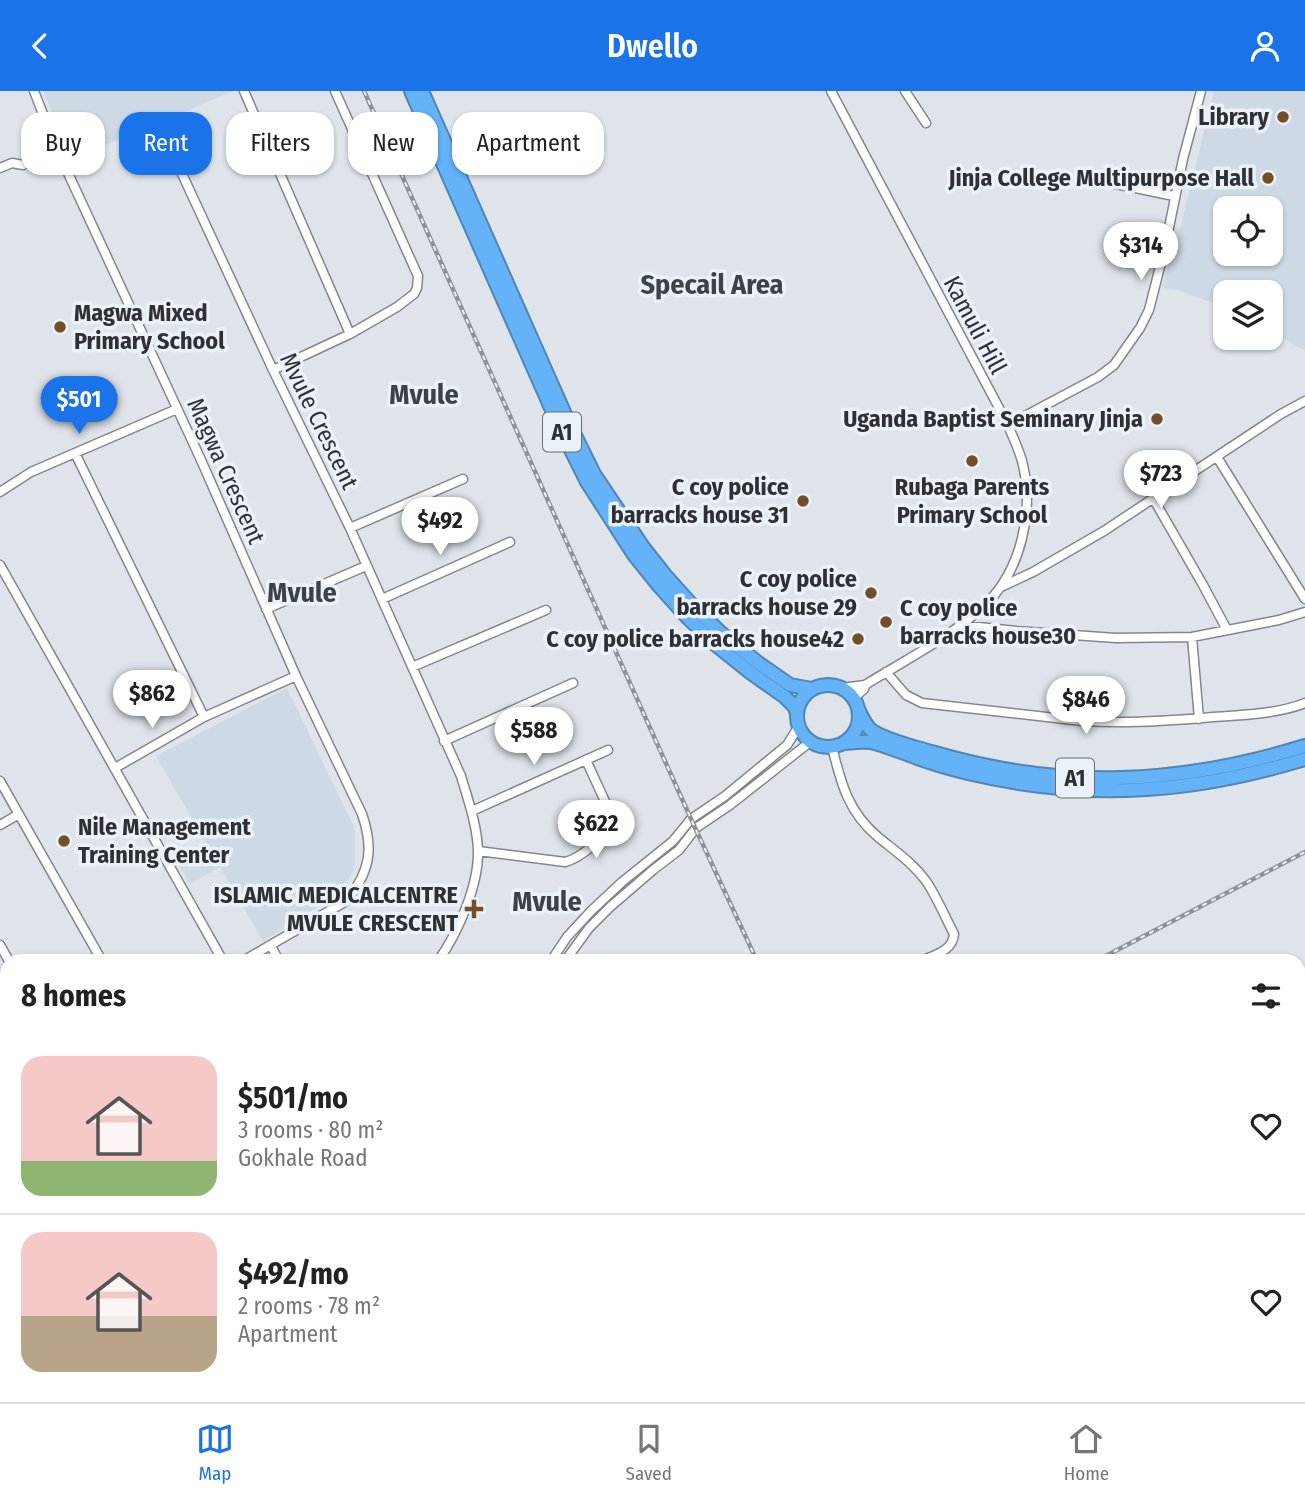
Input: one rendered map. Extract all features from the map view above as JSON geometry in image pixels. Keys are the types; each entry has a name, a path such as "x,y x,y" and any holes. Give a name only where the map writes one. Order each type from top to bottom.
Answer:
{"highway":[{"name":"A1","path":"411,91 559,426 587,482 634,555 659,586 716,645 795,707 803,734 810,742 825,747 872,743 968,773 1012,782 1102,792 1188,786 1305,759"},
{"name":"A1","path":"422,91 567,419 601,485 643,547 692,605 722,633 779,677 790,685 812,689 832,685 842,688 854,698 867,725 876,733 912,746 995,768 1056,777 1099,779 1176,775 1233,766 1305,746"},
{"path":"798,720 799,704 812,689"},
{"path":"839,745 855,733 860,718 859,711"}],"street":[{"name":"Magwa Crescent","path":"34,91 55,145 367,830 366,871 348,900 256,954"},
{"path":"244,91 350,334"},
{"path":"273,370 350,334 397,307 410,298 417,288 418,276 335,91"},
{"name":"Kamuli Hill","path":"831,91 1008,425 1023,466 1027,490 1026,515 1018,551 1001,587 988,602 960,625 865,685 842,688"},
{"path":"905,91 926,123"},
{"path":"1008,425 1098,377 1114,365 1140,328 1149,310 1174,195 1201,91"},
{"path":"0,168 12,163 21,165"},
{"name":"Mvule Crescent","path":"183,175 350,528 461,776 472,811 478,851 469,901 442,954"},
{"path":"1092,179 1174,195"},
{"path":"1001,587 1033,572 1104,531 1281,414 1305,401"},
{"path":"0,492 31,472 177,409"},
{"path":"75,453 204,717"},
{"path":"1217,457 1305,599"},
{"path":"350,528 463,479"},
{"path":"1153,498 1227,630"},
{"path":"382,599 510,542"},
{"path":"0,565 219,954"},
{"path":"266,608 366,566"},
{"path":"412,667 545,610"},
{"path":"960,625 1116,638 1192,637 1279,620 1305,612"},
{"path":"1192,637 1199,719"},
{"path":"886,672 900,689 922,703 1108,723 1199,719 1270,712 1305,703"},
{"path":"115,768 204,717 296,676"},
{"path":"444,741 573,683"},
{"name":"Kamuli Hill","path":"854,698 865,685"},
{"path":"556,954 591,911 673,841 691,819 725,796 787,745 798,720"},
{"path":"570,954 589,928 638,882 679,850 696,828 730,805 810,742"},
{"path":"839,745 846,795 853,808 870,829 908,860 927,882 954,934 950,946 935,954"},
{"path":"472,811 608,750"},
{"path":"478,851 565,862 576,858 591,846 607,832 614,821 586,760"},
{"path":"0,781 98,954"},
{"path":"0,825 19,814"},
{"path":"271,946 275,954"}],"shaded area":[{"path":"43,91 233,91 184,112 119,112 119,139 105,145 105,112 52,112"},
{"path":"1214,91 1305,91 1305,351 1283,338 1283,280 1213,280 1213,303 1177,290 1162,288 1181,225"},
{"path":"287,688 355,829 355,868 341,892 263,941 220,867 190,884 179,865 209,848 156,756"}],"railway":[{"path":"364,91 754,954"},
{"path":"1109,954 1305,852"}],"place":[{"name":"Library","path":"1283,117"},
{"name":"Jinja College Multipurpose Hall","path":"1268,178"},
{"name":"Magwa Mixed Primary School","path":"60,327"},
{"name":"Uganda Baptist Seminary Jinja","path":"1157,419"},
{"name":"Rubaga Parents Primary School","path":"972,461"},
{"name":"C coy police barracks house 31","path":"803,501"},
{"name":"C coy police barracks house 29","path":"871,593"},
{"name":"C coy police barracks house30","path":"886,622"},
{"name":"C coy police barracks house42","path":"858,639"},
{"name":"Nile Management Training Center","path":"64,841"},
{"name":"ISLAMIC MEDICALCENTRE MVULE CRESCENT","path":"474,909"}],"district":[{"name":"Specail Area","path":"712,284"},
{"name":"Mvule","path":"424,394"},
{"name":"Mvule","path":"302,592"},
{"name":"Mvule","path":"547,901"}]}
